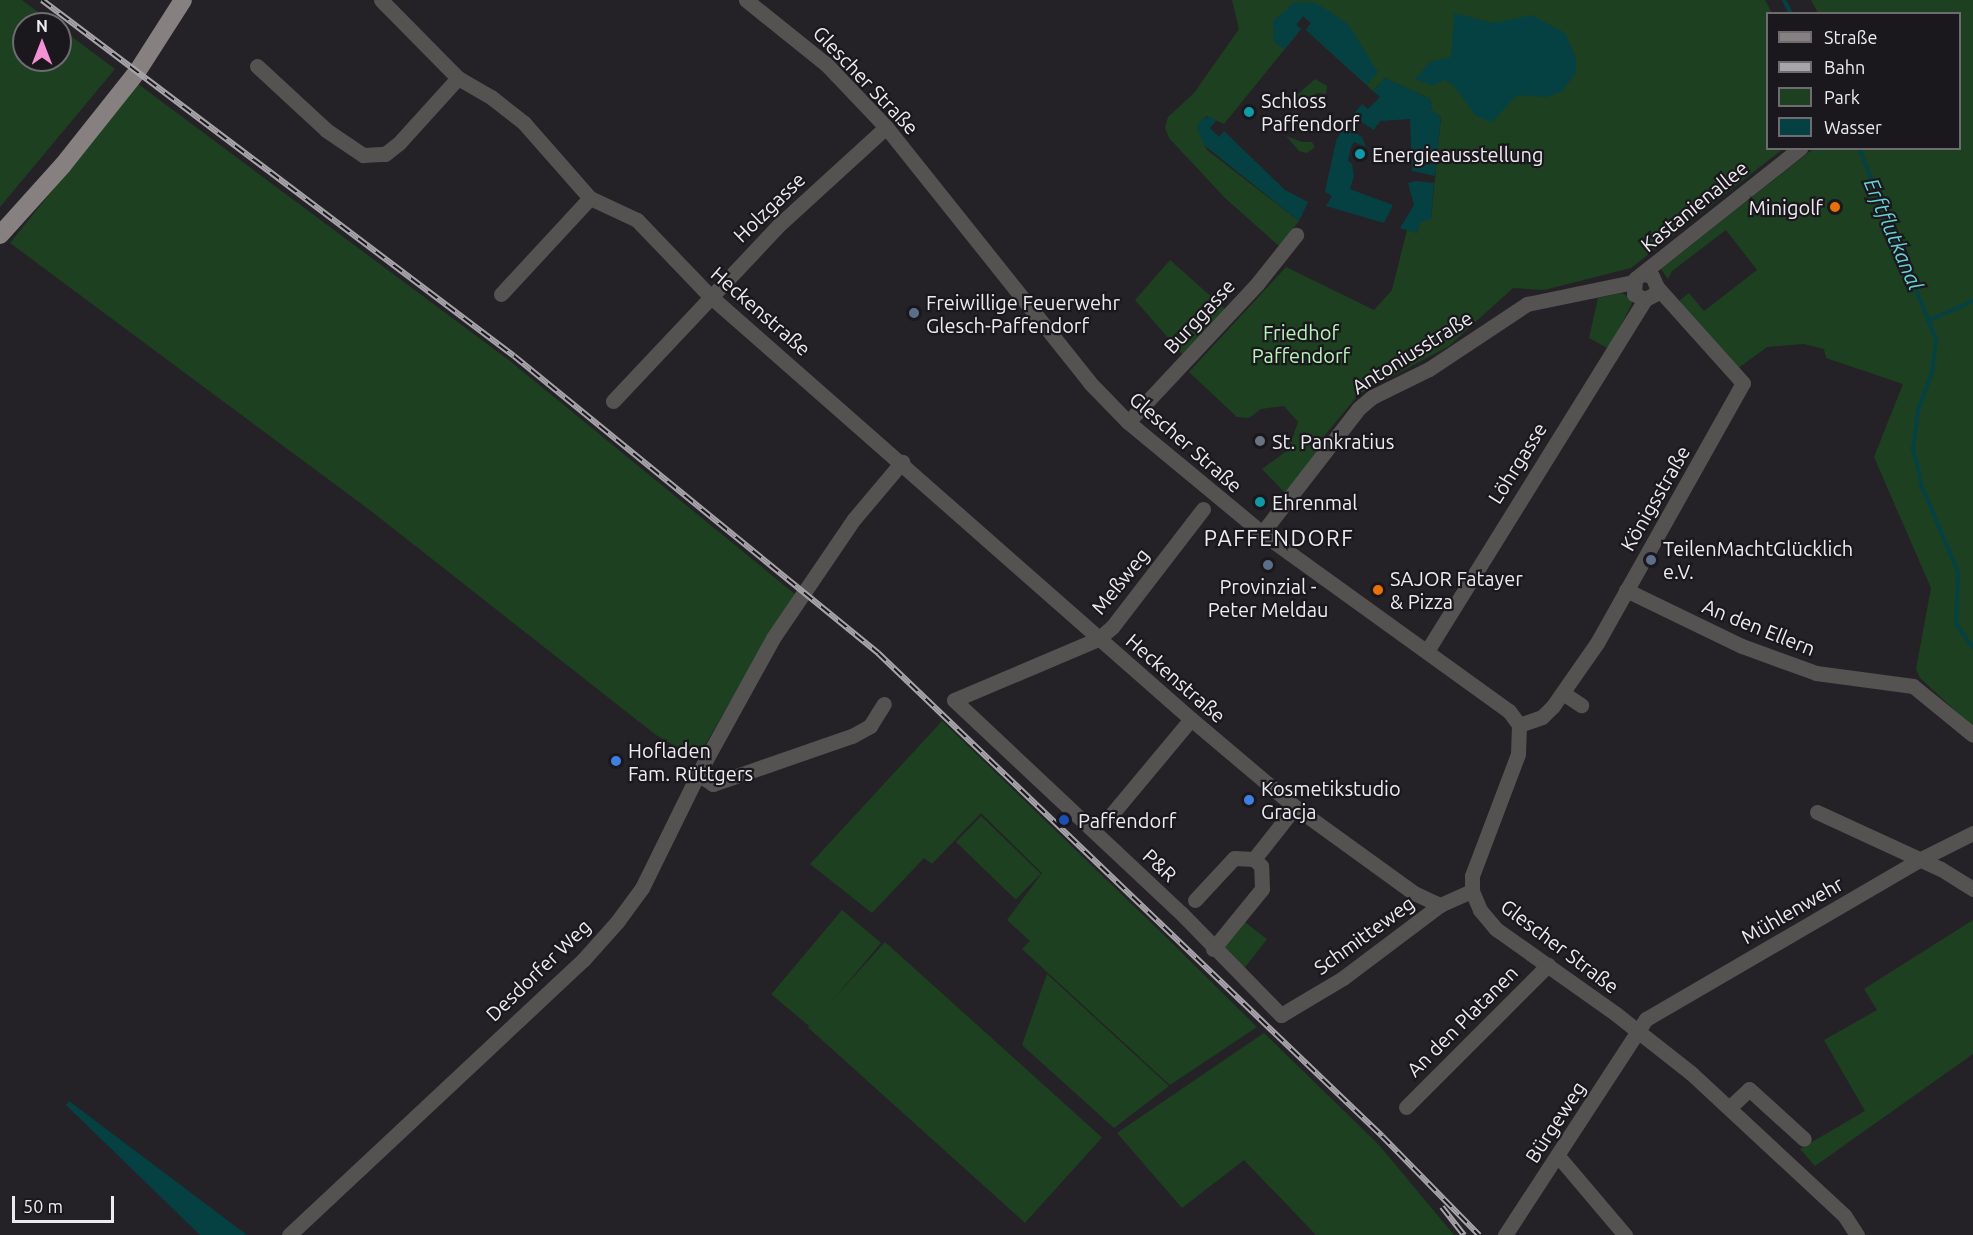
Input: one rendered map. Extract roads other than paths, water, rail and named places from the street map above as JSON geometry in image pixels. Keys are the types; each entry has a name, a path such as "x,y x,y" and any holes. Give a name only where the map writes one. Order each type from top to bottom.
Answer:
{"main road":[{"path":"0,235 63,165 137,72 183,0"}],"street":[{"name":"Heckenstraße","path":"381,0 458,78 491,97 524,123 590,198 637,220 710,296 902,462 1098,639 1191,719 1295,807 1414,893 1440,905"},
{"name":"Glescher Straße","path":"746,0 826,64 886,127 1090,383 1128,422 1262,533 1509,711 1519,725"},
{"path":"257,66 326,130 363,155 384,154 399,143 458,78"},
{"name":"Holzgasse","path":"613,401 781,223 886,127"},
{"name":"Kastanienallee","path":"1638,278 1798,150"},
{"path":"501,294 590,198"},
{"name":"Burggasse","path":"1128,422 1257,284 1296,235"},
{"path":"1652,276 1657,287 1655,294 1645,299 1634,294 1638,278 1652,276"},
{"name":"Antoniusstraße","path":"1262,533 1365,402 1429,369 1527,304 1638,278"},
{"name":"Königsstraße","path":"1519,725 1542,717 1563,693 1626,590 1743,383 1657,287"},
{"name":"Löhrgasse","path":"1427,651 1645,299"},
{"name":"Desdorfer Weg","path":"289,1235 583,960 642,888 698,774 773,638 854,519 902,462"},
{"name":"Meßweg","path":"954,700 1098,639 1118,619 1203,509"},
{"name":"An den Ellern","path":"1626,590 1742,646 1816,673 1913,686 1973,735"},
{"path":"1563,693 1581,705"},
{"name":"P&R","path":"954,700 1181,913 1213,949 1281,1015"},
{"path":"698,774 713,784 852,736 870,726 884,704"},
{"path":"1112,815 1191,719"},
{"path":"1472,891 1477,860 1518,754 1519,725"},
{"path":"1254,859 1295,807"},
{"path":"1817,812 1919,860 1973,889"},
{"name":"Mühlenwehr","path":"1638,1031 1646,1019 1919,860 1973,833"},
{"path":"1195,900 1234,858 1254,859 1261,866 1262,889 1213,949"},
{"name":"Glescher Straße","path":"1472,891 1480,910 1496,929 1638,1031 1730,1107 1844,1215 1857,1235"},
{"name":"Schmitteweg","path":"1281,1015 1351,972 1440,905 1472,891"},
{"name":"An den Platanen","path":"1406,1107 1548,965"},
{"name":"Bürgeweg","path":"1505,1235 1638,1031"},
{"path":"1730,1107 1749,1089 1804,1139"},
{"path":"1558,1156 1625,1235"}],"water":[{"path":"1295,2 1316,3 1347,23 1378,72 1367,85 1306,30 1311,23 1303,16 1296,25 1301,29 1285,49 1274,43 1273,21"},
{"path":"1454,13 1493,23 1532,15 1565,33 1576,58 1576,73 1561,92 1546,97 1517,95 1492,122 1476,116 1453,85 1444,80 1434,86 1415,79 1430,62 1451,57"},
{"path":"1385,78 1430,99 1432,111 1441,117 1435,176 1412,171 1410,119 1380,121 1374,130 1352,116 1362,104 1368,109 1380,97 1373,91"},
{"path":"1212,117 1216,121 1210,128 1219,137 1224,131 1285,190 1308,202 1299,221 1204,145 1197,127 1203,118"},
{"path":"1344,127 1362,137 1366,147 1354,142 1351,147 1348,161 1352,164 1354,176 1350,189 1393,205 1384,223 1326,206 1332,196 1325,192 1336,141"},
{"path":"1416,181 1434,183 1431,220 1420,222 1417,233 1400,228 1414,205 1408,183"},
{"path":"69,1101 247,1235 200,1235 66,1105"}],"waterway":[{"name":"Erftflutkanal","path":"1784,0 1790,12"},
{"name":"Erftflutkanal","path":"1860,150 1936,340 1932,372 1918,410 1913,448 1922,487 1958,572 1956,624 1973,647"},
{"name":"Erftflutkanal","path":"1930,320 1973,301"}],"railway":[{"path":"42,0 514,356 878,653 1382,1136 1479,1235"},
{"path":"1442,1207 1464,1235"}],"place":[{"name":"Schloss Paffendorf","path":"1249,112"},
{"name":"Energieausstellung","path":"1360,154"},
{"name":"Minigolf","path":"1835,207"},
{"name":"Freiwillige Feuerwehr Glesch-Paffendorf","path":"914,313"},
{"name":"St. Pankratius","path":"1260,441"},
{"name":"Ehrenmal","path":"1260,502"},
{"name":"TeilenMachtGlücklich e.V.","path":"1651,560"},
{"name":"Provinzial - Peter Meldau","path":"1268,565"},
{"name":"SAJOR Fatayer & Pizza","path":"1378,590"},
{"name":"Hofladen Fam. Rüttgers","path":"616,761"},
{"name":"Kosmetikstudio Gracja","path":"1249,800"},
{"name":"Paffendorf","path":"1064,820"}],"district":[{"name":"PAFFENDORF","path":"1279,538"}],"park label":[{"name":"Friedhof Paffendorf","path":"1301,344"}]}
